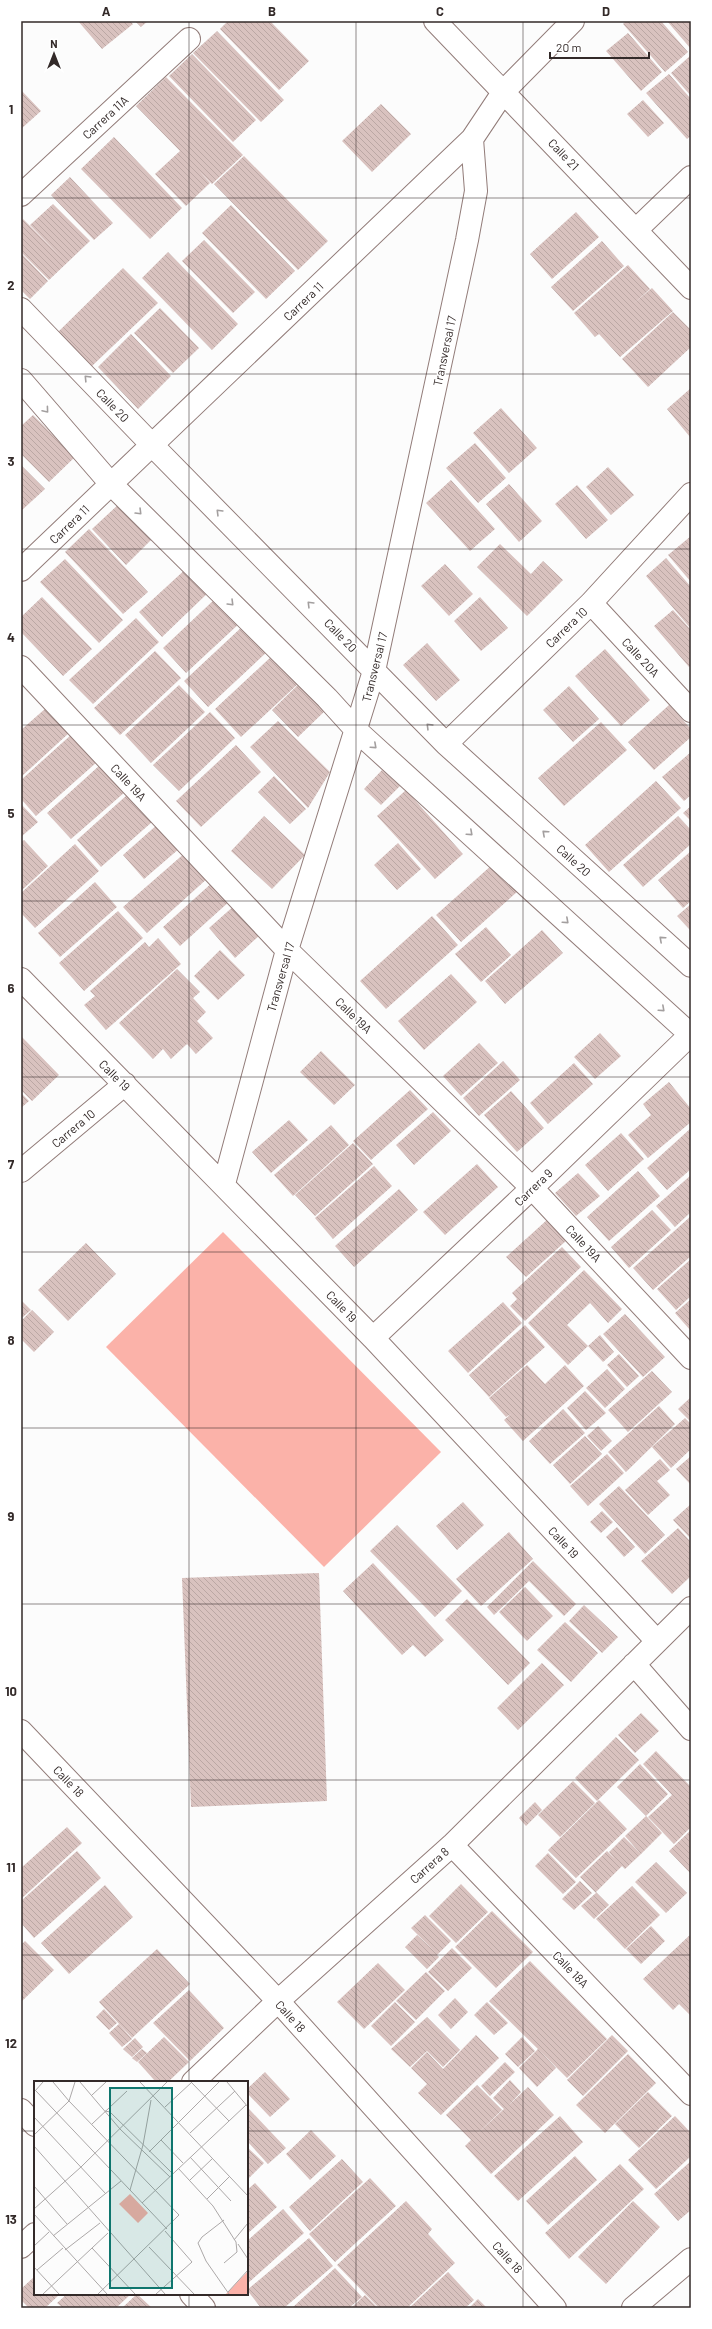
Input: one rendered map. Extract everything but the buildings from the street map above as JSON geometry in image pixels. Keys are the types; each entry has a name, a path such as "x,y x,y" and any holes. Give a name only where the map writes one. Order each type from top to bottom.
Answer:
{"street":[{"name":"Calle 21","path":"435,21 504,91 691,288"},
{"name":"Carrera 11","path":"21,570 153,446 472,139 504,91 573,21"},
{"name":"Carrera 11A","path":"21,195 188,39"},
{"name":"Transversal 17","path":"224,1184 287,950 357,731 374,671 467,240 476,191 472,139"},
{"path":"636,229 691,177"},
{"name":"Calle 20","path":"21,309 153,446 446,744 691,966"},
{"path":"21,380 111,484 327,698 357,731 691,1034"},
{"name":"Carrera 10","path":"446,744 591,603 686,500"},
{"name":"Calle 20A","path":"591,603 691,711"},
{"name":"Calle 19A","path":"21,667 287,950 532,1188 691,1358"},
{"name":"Calle 19","path":"21,979 224,1184 373,1338 656,1640"},
{"name":"Carrera 9","path":"373,1338 532,1188 691,1034"},
{"name":"Carrera 10","path":"21,1171 125,1084"},
{"name":"Carrera 8","path":"195,2081 278,2001 452,1845 634,1664 656,1640 691,1608"},
{"path":"634,1664 691,1729"},
{"name":"Calle 18","path":"21,1731 278,2001 555,2308"},
{"name":"Calle 18A","path":"452,1845 691,2094"},
{"path":"21,2110 34,2124"},
{"path":"21,2247 34,2235"},
{"path":"633,2308 691,2259"},
{"path":"192,2295 204,2308"}],"shaded area":[{"path":"223,1232 441,1452 324,1567 106,1347"}]}
